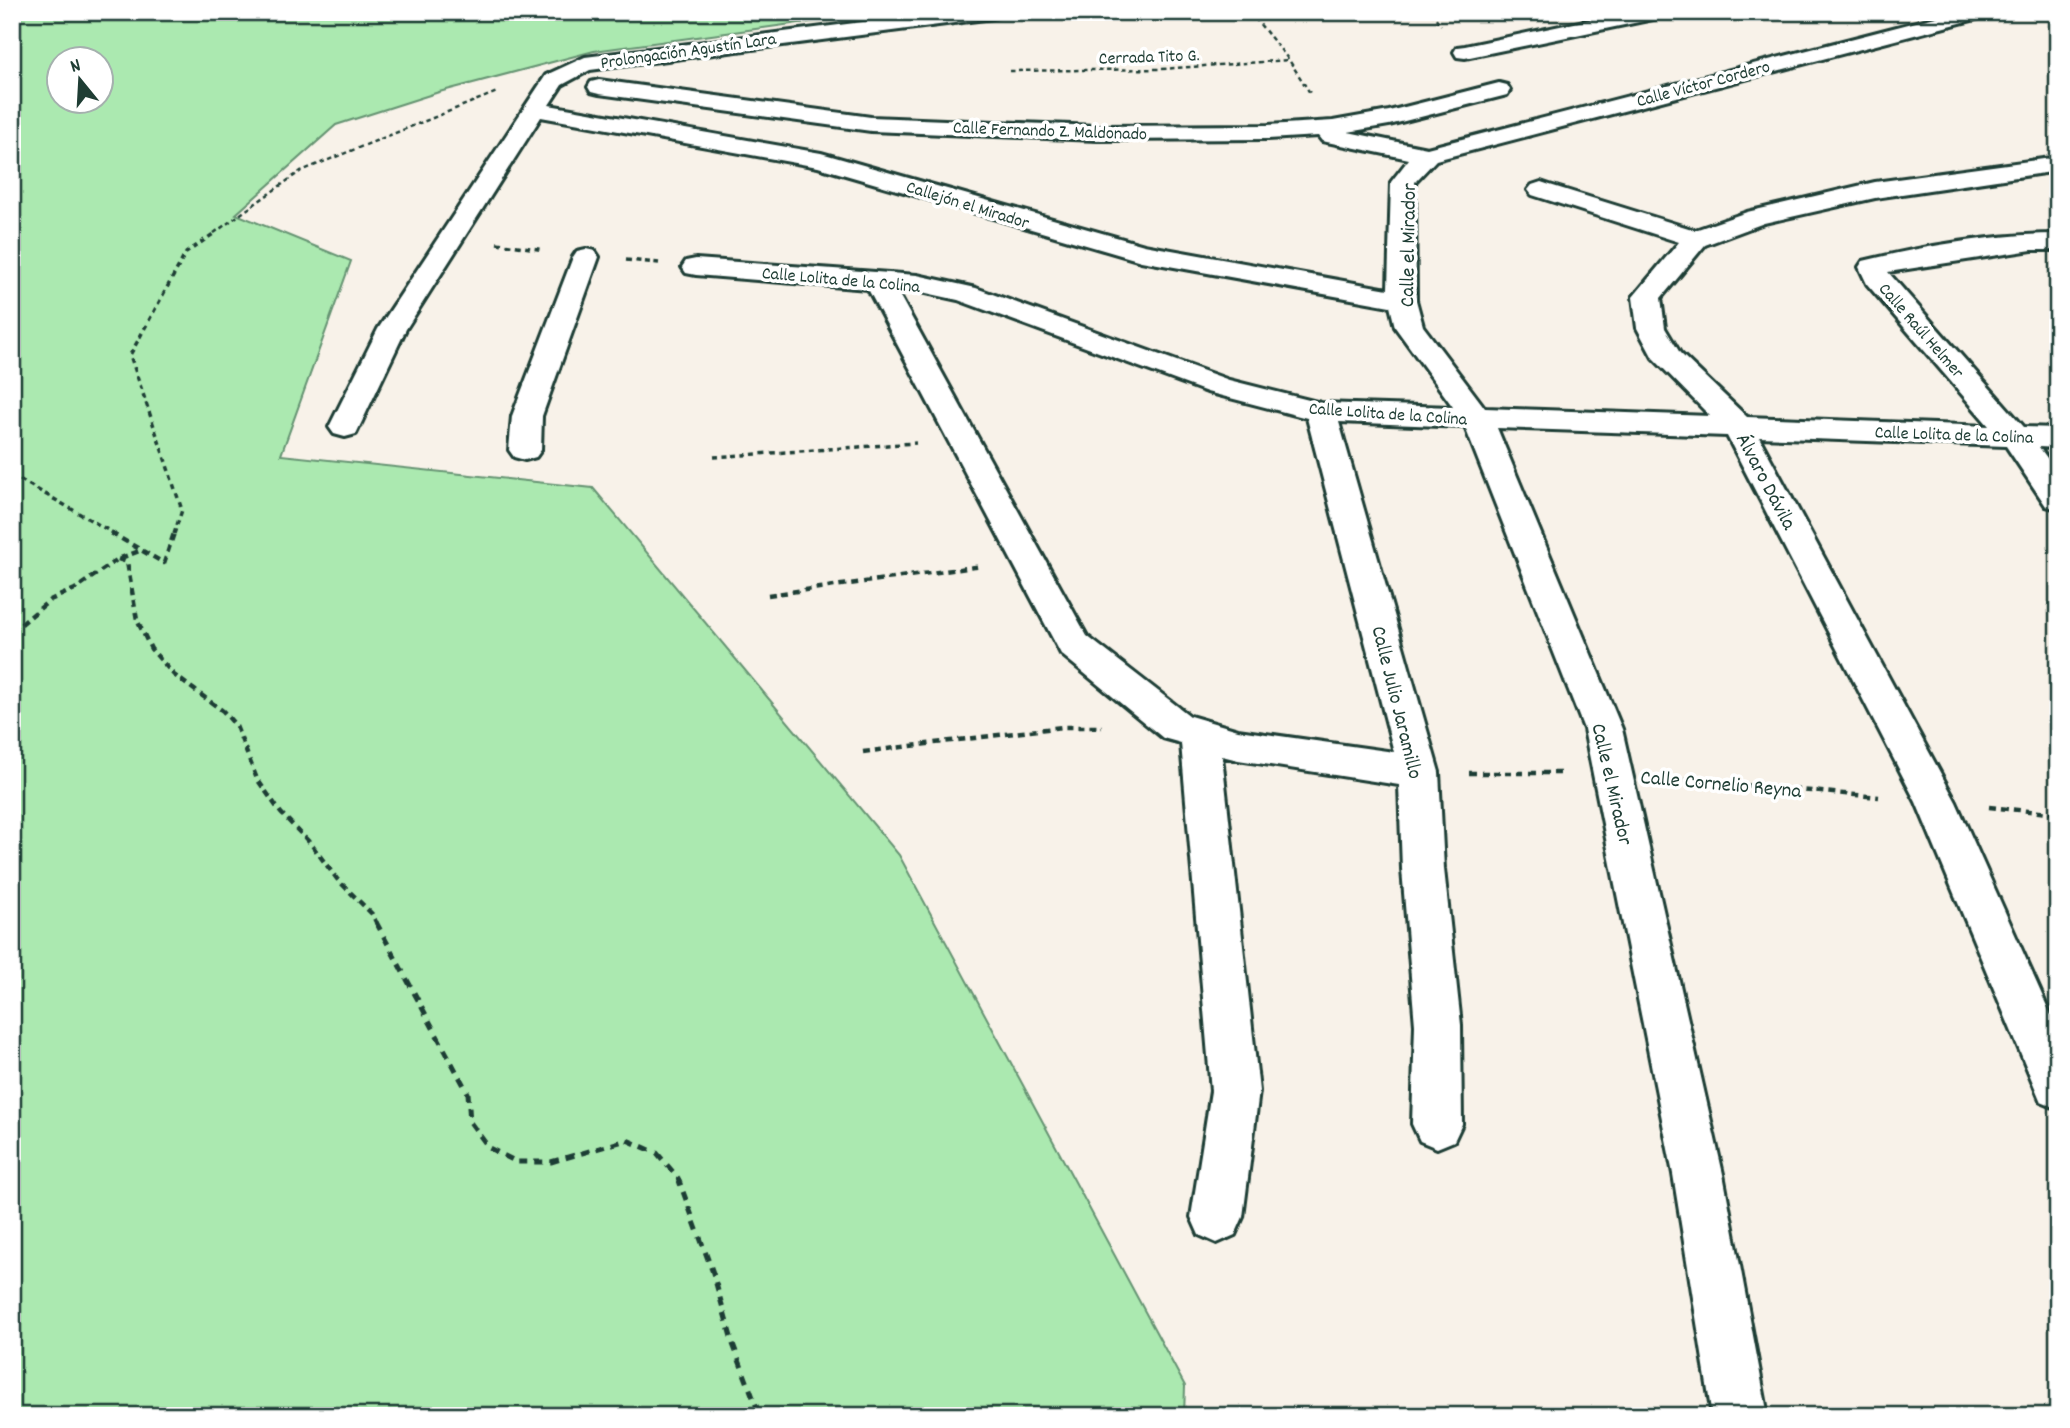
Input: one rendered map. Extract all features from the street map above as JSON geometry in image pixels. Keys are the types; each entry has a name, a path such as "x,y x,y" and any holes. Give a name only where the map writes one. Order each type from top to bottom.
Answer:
{"street":[{"name":"Prolongación Agustín Lara","path":"554,80 585,64 993,12"},
{"path":"1465,52 1658,12"},
{"name":"Calle Víctor Cordero","path":"1427,155 1980,12"},
{"path":"1864,20 1884,36"},
{"path":"345,427 392,328 554,80"},
{"name":"Calle Fernando Z. Maldonado","path":"599,87 871,124 1097,133 1304,131 1390,118 1499,90"},
{"name":"Callejón el Mirador","path":"534,108 821,160 1141,253 1402,300"},
{"path":"1304,131 1427,155"},
{"name":"Calle el Mirador","path":"1427,155 1403,182 1402,300 1409,327 1478,420 1602,729 1698,1174 1740,1416"},
{"name":"Álvaro Dávila","path":"2058,164 1875,190 1756,217 1696,239 1647,297 1651,328 1668,358 1737,425 1936,802 2058,1086"},
{"path":"1541,190 1696,239"},
{"path":"2045,242 2058,267"},
{"name":"Calle Raúl Helmer","path":"2016,437 1877,278 1872,267 1909,258 2045,242"},
{"path":"525,450 527,416 586,257"},
{"name":"Calle Lolita de la Colina","path":"696,267 917,283 965,294 1218,386 1321,412 1478,420 1737,425 2058,438"},
{"path":"877,282 1074,645 1188,731 1252,747 1419,772"},
{"name":"Calle Julio Jaramillo","path":"1321,412 1419,772 1423,869 1438,1025 1437,1124"},
{"path":"2016,437 2058,498"},
{"path":"1188,731 1234,1091 1217,1217"}],"path":[{"path":"1250,12 1289,60 1332,128"},
{"name":"Cerrada Tito G.","path":"1010,71 1163,69 1289,60"},
{"path":"12,475 164,563 182,510 130,355 186,253 301,171 510,87 554,80"},
{"path":"714,457 962,440"},
{"path":"12,632 29,615 75,589 118,559 142,550"},
{"path":"118,559 127,562 137,620 152,649 174,675 223,711 236,726 257,779 281,813 311,844 337,879 372,914 468,1093 470,1122 489,1148 517,1162 551,1162 627,1140 657,1153 678,1178 713,1273 733,1344 760,1416"},
{"path":"768,595 1029,560"},
{"path":"863,752 1062,727 1188,731"},
{"name":"Calle Cornelio Reyna","path":"1419,772 1612,774 2058,814"}],"green space":[{"path":"12,12 925,12 799,23 594,51 439,92 336,125 236,214 351,261 281,455 593,488 899,855 1185,1386 1184,1416 12,1416"}]}
